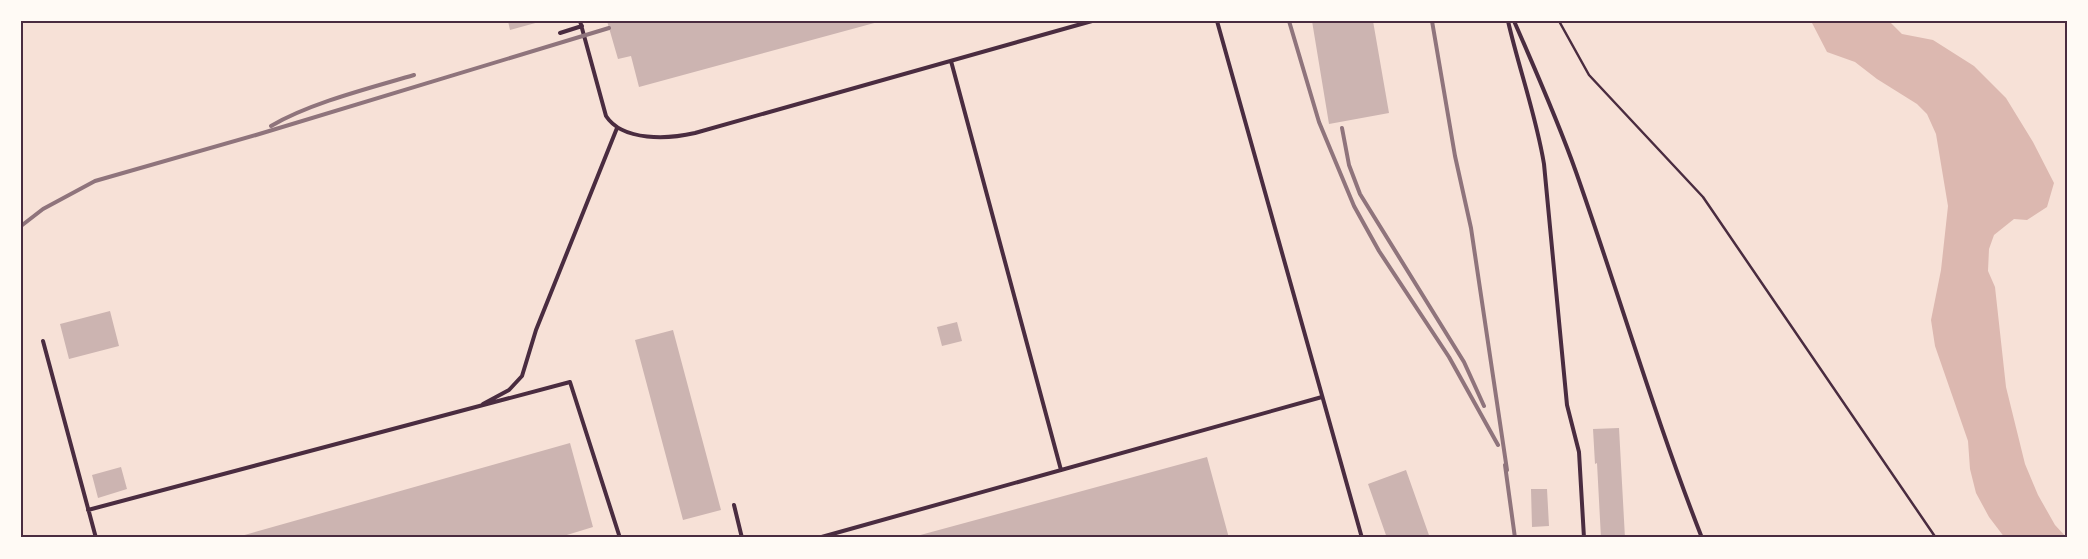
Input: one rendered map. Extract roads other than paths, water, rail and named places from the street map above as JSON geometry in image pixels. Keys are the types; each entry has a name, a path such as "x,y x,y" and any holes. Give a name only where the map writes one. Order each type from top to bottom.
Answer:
{"lane":[{"path":"560,33 581,24 606,116 611,125 654,138 676,137 1092,21"},
{"path":"1218,21 1362,538"},
{"path":"1508,21 1517,60 1539,134 1544,164 1567,405 1579,452 1584,538"},
{"path":"1514,21 1541,82 1576,172 1643,377 1702,538"},
{"path":"950,61 1061,470"},
{"path":"476,407 508,390 522,376 536,330 617,128"},
{"path":"43,341 96,538"},
{"path":"88,510 570,382 620,538"},
{"path":"818,538 1322,397"},
{"path":"734,505 742,538"}],"railway":[{"path":"1289,21 1319,122 1354,206 1379,251 1449,357 1498,445"},
{"path":"1432,21 1455,156 1471,228 1507,470"},
{"path":"21,226 43,209 95,181 256,135 609,28"},
{"path":"271,126 322,103 414,75"},
{"path":"1342,128 1349,165 1360,194 1464,362 1484,406"},
{"path":"1505,465 1515,538"}]}
